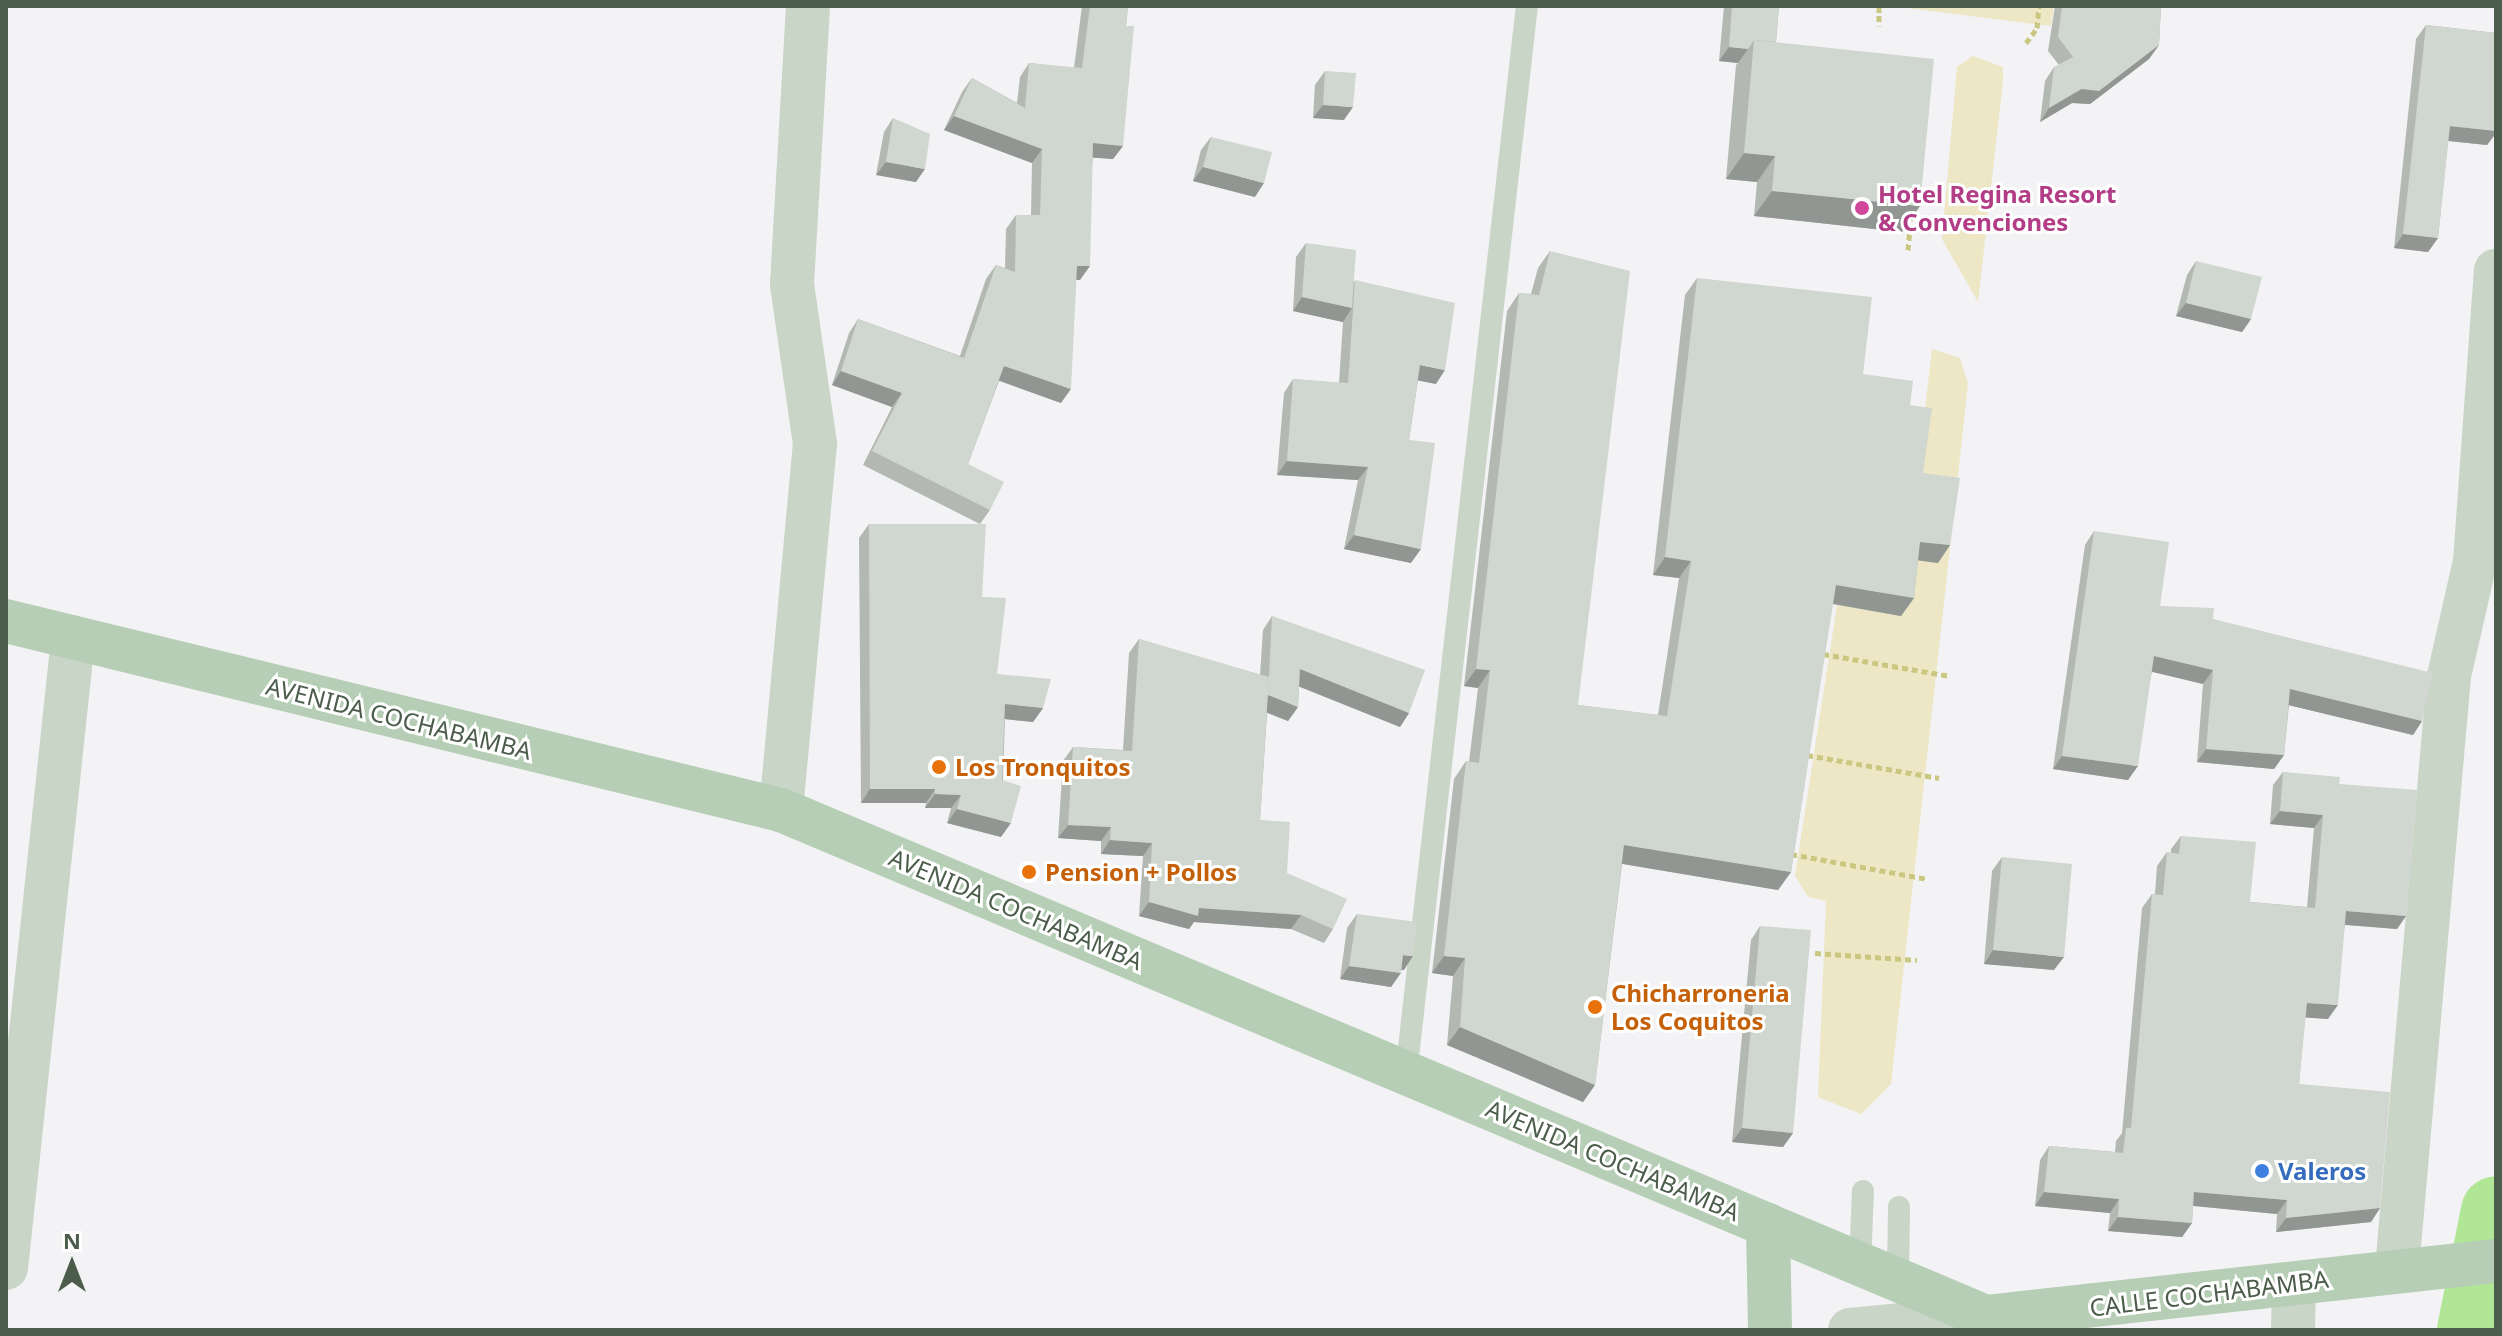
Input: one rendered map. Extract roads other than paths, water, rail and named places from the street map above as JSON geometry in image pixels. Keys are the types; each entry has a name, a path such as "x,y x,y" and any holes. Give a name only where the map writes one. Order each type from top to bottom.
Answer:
{"main road":[{"name":"AVENIDA COCHABAMBA","path":"6,621 781,810 1986,1317"},
{"path":"1768,1225 1770,1330"},
{"name":"CALLE COCHABAMBA","path":"1986,1317 2294,1285 2397,1269 2484,1261"}],"street":[{"path":"781,810 815,444 792,284 808,6"},
{"path":"2397,1269 2449,676 2475,562 2496,271"},
{"path":"6,1268 73,639"},
{"path":"2293,1330 2294,1285"},
{"name":"CALLE COCHABAMBA","path":"1850,1330 1986,1317"}],"lane":[{"path":"1406,1074 1527,6"},
{"path":"1863,1191 1879,1272"},
{"path":"1879,1272 1899,1207"}],"waterway":[{"path":"2472,1330 2496,1211"}],"place":[{"name":"Hotel Regina Resort & Convenciones","path":"1862,208"},
{"name":"Los Tronquitos","path":"939,767"},
{"name":"Pension + Pollos","path":"1029,872"},
{"name":"Chicharroneria Los Coquitos","path":"1595,1007"},
{"name":"Valeros","path":"2262,1171"}]}
